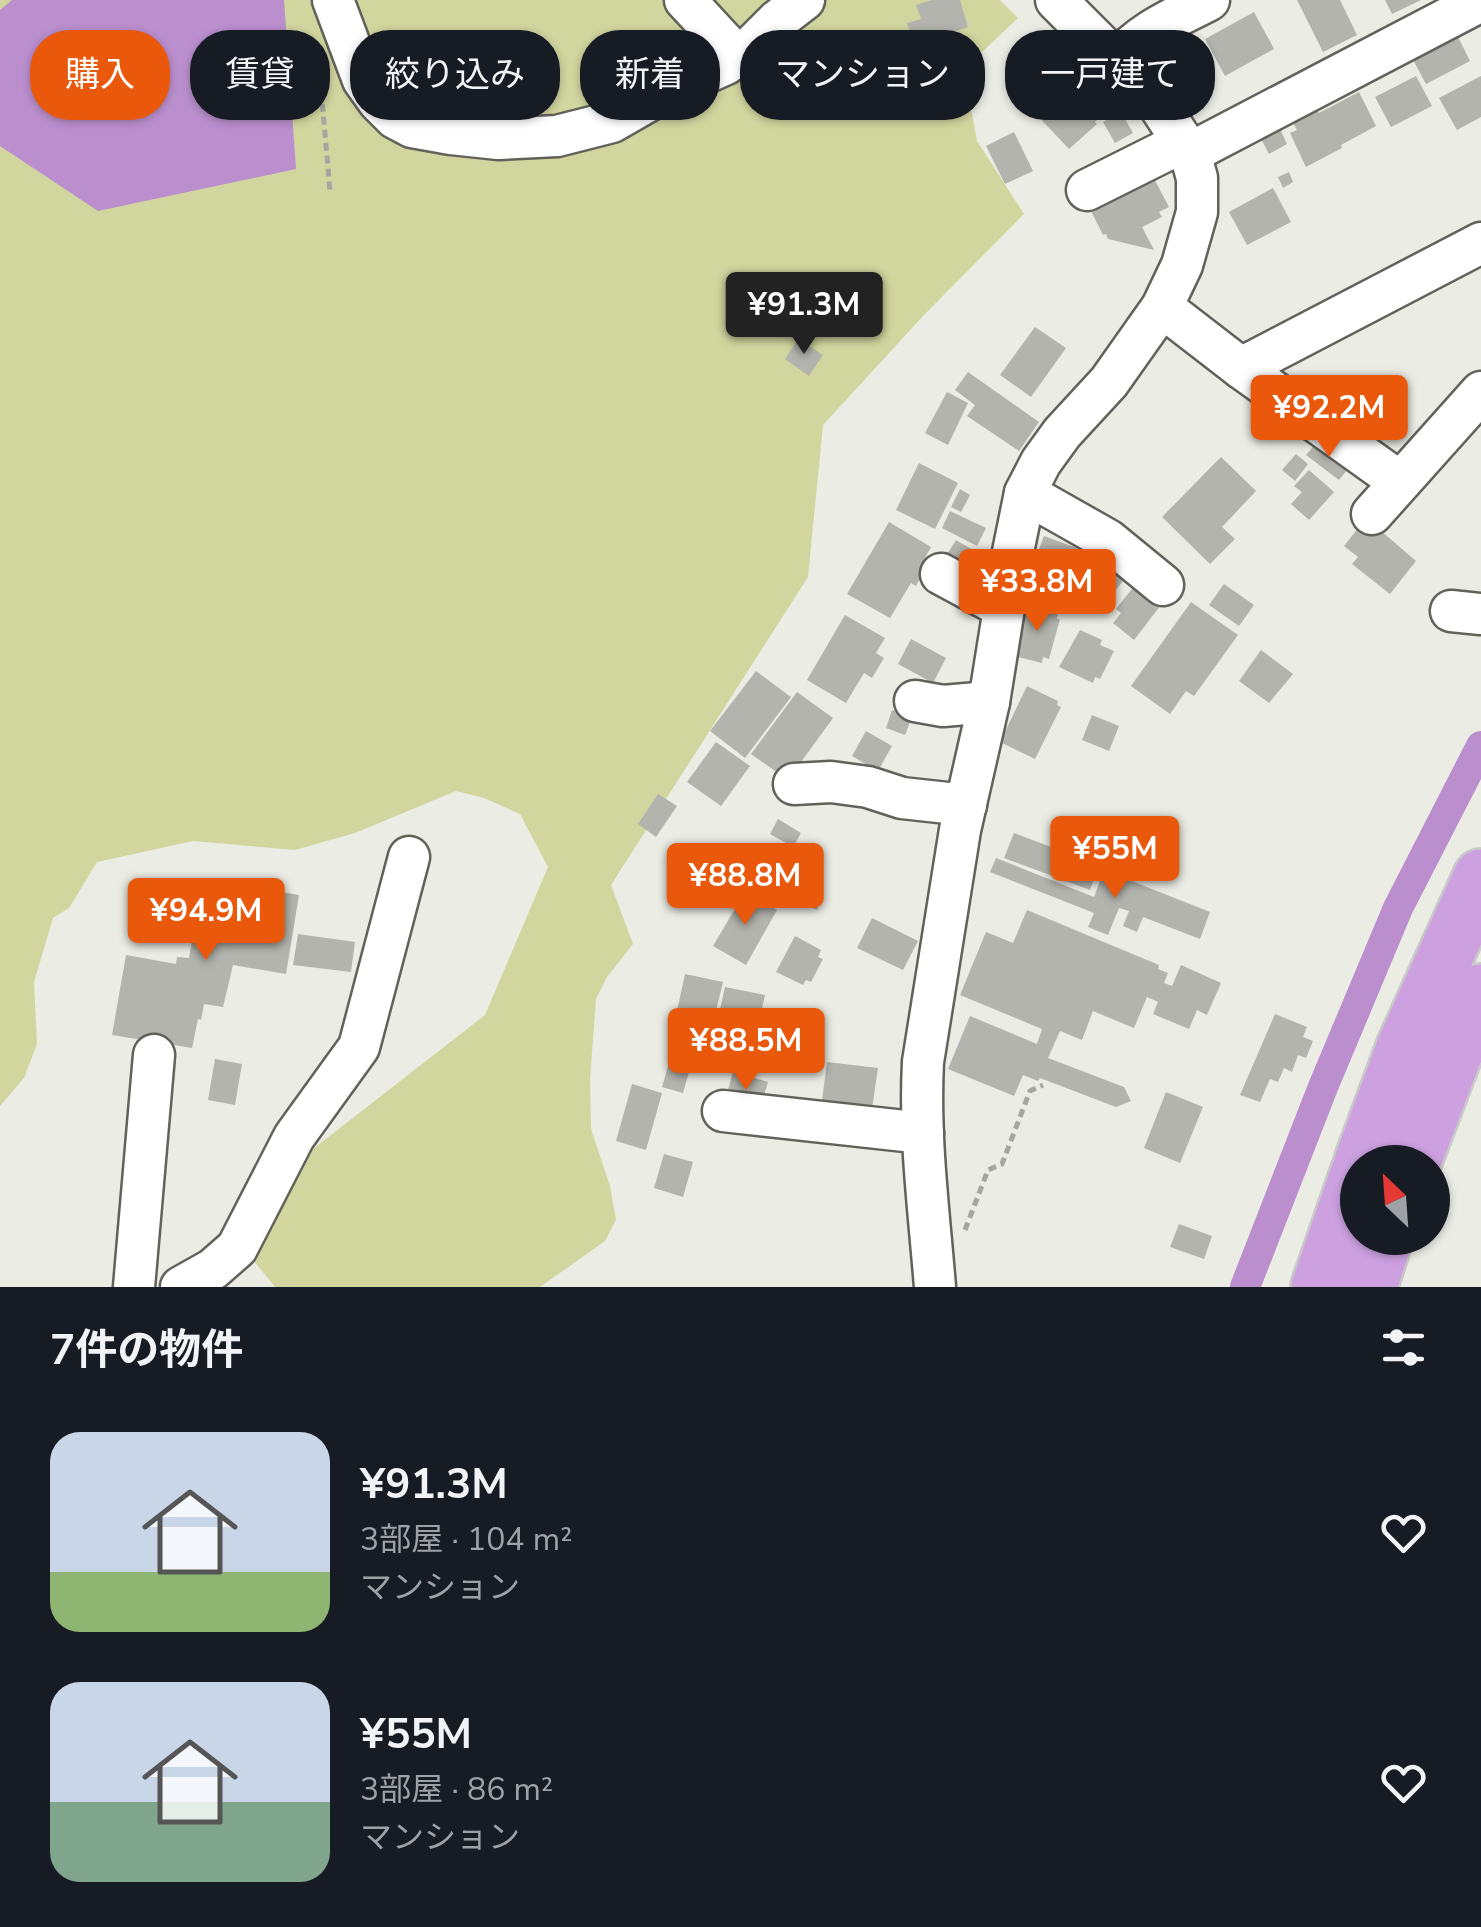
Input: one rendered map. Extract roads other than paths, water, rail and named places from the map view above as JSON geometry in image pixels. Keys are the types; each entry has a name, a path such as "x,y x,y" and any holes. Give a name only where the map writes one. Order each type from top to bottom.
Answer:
{"highway":[{"path":"1368,1145 1404,1048 1481,877"},
{"path":"1419,1145 1481,992"},
{"path":"1319,1287 1340,1226"},
{"path":"1369,1287 1379,1255"}],"street":[{"path":"332,0 363,80 395,118 412,127 498,139 556,136 612,122 726,64 804,0"},
{"path":"685,0 737,56"},
{"path":"1056,0 1086,30"},
{"path":"1151,30 1208,0"},
{"path":"1087,190 1187,147 1481,1"},
{"path":"934,1287 921,1097 923,1062 960,830 989,702 1012,552 1026,494 1041,462 1109,382 1162,307 1182,265 1197,212 1197,178 1187,147 1169,120"},
{"path":"1240,368 1481,243"},
{"path":"1162,307 1400,482"},
{"path":"1372,514 1481,392"},
{"path":"1026,494 1108,540 1163,585"},
{"path":"941,574 1004,608"},
{"path":"915,701 943,706 989,702"},
{"path":"794,784 831,782 868,787 902,798 966,805"},
{"path":"181,1287 237,1248 294,1137 359,1046 409,857"},
{"path":"134,1287 154,1055"},
{"path":"723,1110 923,1133"}],"waterway":[{"path":"1245,1287 1398,908 1481,746"}]}
